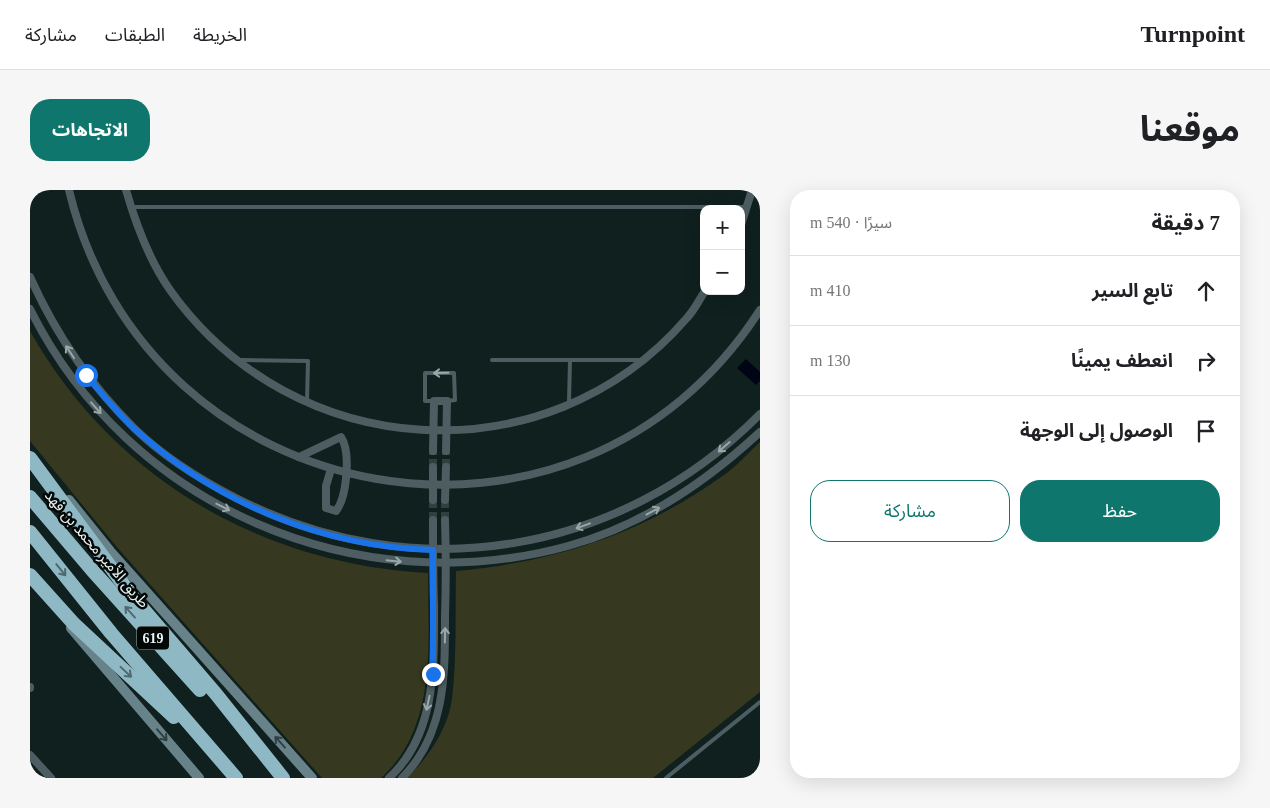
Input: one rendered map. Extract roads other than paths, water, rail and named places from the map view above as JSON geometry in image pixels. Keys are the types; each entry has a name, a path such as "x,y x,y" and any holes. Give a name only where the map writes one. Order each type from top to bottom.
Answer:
{"highway":[{"path":"30,458 132,596 216,694 281,778"},
{"name":"طريق الأمير محمد بن فهد","path":"30,496 92,570 281,778"},
{"name":"619","path":"30,532 111,633 236,778"},
{"path":"30,576 74,624 225,764"}],"main road":[{"path":"30,453 110,551 312,778"},
{"path":"30,576 81,641 199,778"}],"street":[{"path":"69,190 87,247 125,320 180,383 226,418 250,433 300,457 346,474 401,484 446,486 494,482 547,471 584,458 629,435 681,400 712,370 744,333 760,310"},
{"path":"126,190 144,243 170,289 194,318 239,360 276,386 308,401 348,417 387,426 447,431 507,425 569,405 603,388 644,360 688,318 702,295"},
{"path":"745,215 752,190"},
{"path":"30,277 60,336 102,394 136,431 198,477 250,506 311,530 394,548 446,550 494,547 565,532 608,517 644,500 693,470 722,449 760,414"},
{"path":"30,310 61,364 108,421 150,459 191,488 245,518 306,543 370,558 433,563 496,560 569,546 614,530 685,492 731,459 760,432"},
{"path":"433,451 434,401 447,401 446,451"},
{"path":"300,457 341,437 346,445 346,474 343,503 336,511 326,508 326,486 331,469"},
{"path":"433,467 433,500"},
{"path":"445,500 446,467"},
{"path":"389,778 402,764 421,728 429,705 433,674 433,520"},
{"path":"402,778 413,767 427,745 436,721 444,675 445,520"},
{"path":"433,674 444,675"},
{"path":"30,755 51,778"}],"lane":[{"path":"131,207 748,207"},
{"path":"239,360 308,360 308,401"},
{"path":"250,369 258,360"},
{"path":"492,360 644,360"},
{"path":"569,405 570,360"},
{"path":"434,401 425,401 425,373 454,373 454,400 447,401"},
{"path":"666,778 760,702"}],"water":[{"path":"746,359 760,372 760,381 756,385 737,368"}],"tunnel":[{"path":"433,451 433,467"},
{"path":"446,451 446,467"},
{"path":"433,500 433,520"},
{"path":"445,500 445,520"}]}
